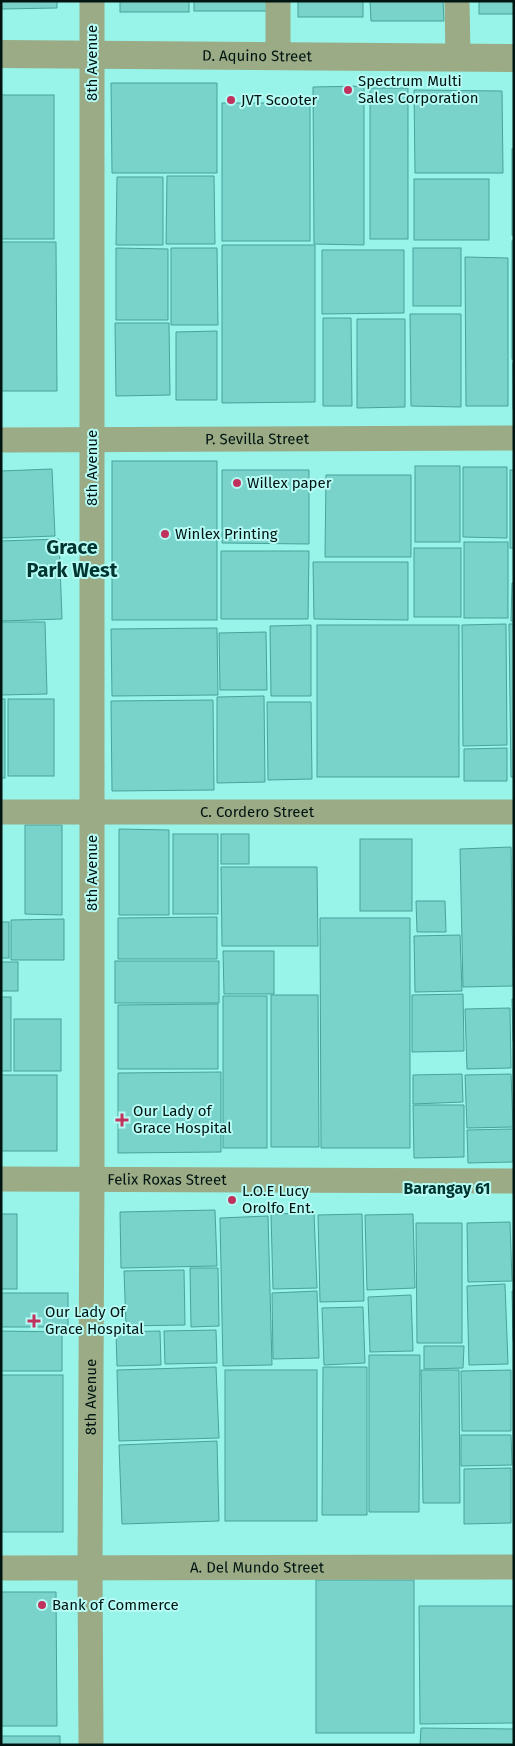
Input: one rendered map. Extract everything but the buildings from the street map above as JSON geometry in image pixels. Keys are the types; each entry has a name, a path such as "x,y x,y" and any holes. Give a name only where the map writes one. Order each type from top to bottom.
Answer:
{"street":[{"name":"8th Avenue","path":"91,1745 92,1"},
{"path":"278,1 278,56"},
{"path":"457,1 458,58"},
{"name":"D. Aquino Street","path":"1,54 92,53 514,58"},
{"name":"P. Sevilla Street","path":"1,440 514,438"},
{"name":"C. Cordero Street","path":"1,812 514,812"},
{"name":"Felix Roxas Street","path":"1,1179 514,1181"},
{"name":"A. Del Mundo Street","path":"1,1568 514,1567"}],"place":[{"name":"Spectrum Multi Sales Corporation","path":"348,90"},
{"name":"JVT Scooter","path":"231,100"},
{"name":"Willex paper","path":"237,483"},
{"name":"Winlex Printing","path":"165,534"},
{"name":"Our Lady of Grace Hospital","path":"122,1120"},
{"name":"L.O.E Lucy Orolfo Ent.","path":"232,1200"},
{"name":"Our Lady Of Grace Hospital","path":"34,1321"},
{"name":"Bank of Commerce","path":"42,1605"}],"district":[{"name":"Grace Park West","path":"72,558"},
{"name":"Barangay 61","path":"447,1188"}]}
